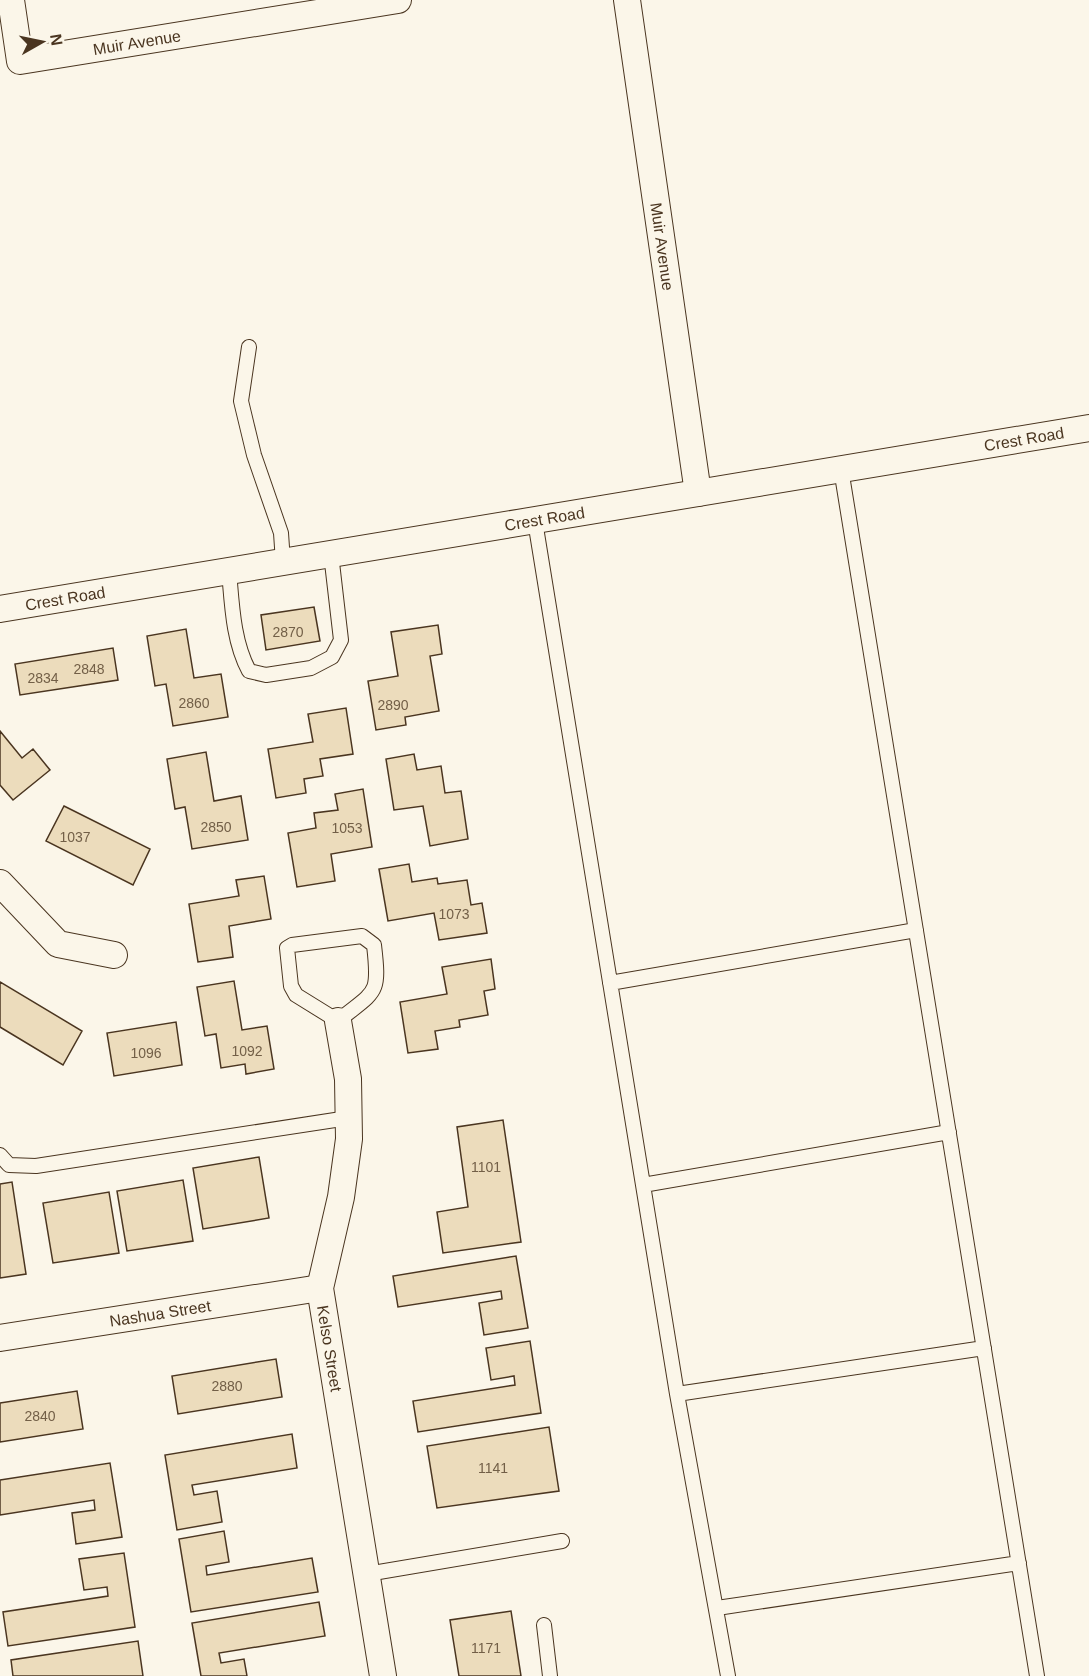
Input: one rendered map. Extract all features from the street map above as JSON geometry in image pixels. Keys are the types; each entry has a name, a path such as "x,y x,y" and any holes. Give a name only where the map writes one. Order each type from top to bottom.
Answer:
{"street":[{"name":"Muir Avenue","path":"11,0 20,61 277,10 398,0"},
{"name":"Muir Avenue","path":"627,0 698,493"},
{"name":"Crest Road","path":"0,609 1089,428"},
{"path":"0,883 58,944 114,955"},
{"name":"Kelso Street","path":"338,1021 348,1079 349,1139 341,1197 320,1288 383,1676"},
{"name":"Nashua Street","path":"0,1338 320,1288"}],"lane":[{"path":"249,347 241,401 255,455 281,533 283,562"},
{"path":"841,469 1037,1676"},
{"path":"535,520 677,1394 728,1676"},
{"path":"229,571 234,620 242,658 249,671 266,675 311,668 332,657 341,640 331,554"},
{"path":"610,983 916,930"},
{"path":"362,936 374,945 378,979 375,988 338,1021 296,995 291,987 286,954 292,945 362,936"},
{"path":"0,1155 9,1165 36,1166 348,1118"},
{"path":"644,1185 949,1132"},
{"path":"677,1394 984,1348"},
{"path":"366,1574 562,1541"},
{"path":"717,1608 1019,1563"},
{"path":"544,1625 550,1676"}],"building":[{"path":"314,607 320,641 266,650 261,615"},
{"path":"438,625 442,654 430,656 439,711 405,717 406,725 376,730 368,681 398,676 391,632"},
{"path":"186,629 194,678 221,674 228,717 173,726 166,684 155,686 147,636"},
{"path":"113,648 118,680 20,695 15,664"},
{"path":"346,708 353,754 320,759 323,776 304,779 306,793 276,798 268,749 313,742 308,714"},
{"path":"0,731 22,758 33,749 50,770 13,800 0,785"},
{"path":"206,752 214,801 241,796 248,840 192,849 185,807 175,809 167,759"},
{"path":"414,754 417,770 441,766 445,793 461,791 468,839 430,846 423,806 394,810 386,759"},
{"path":"363,789 372,847 331,854 335,881 297,887 288,833 316,828 314,813 338,810 335,794"},
{"path":"64,806 150,849 133,885 46,841"},
{"path":"409,864 412,882 437,878 438,884 467,880 471,905 482,903 487,933 439,940 434,913 388,921 379,869"},
{"path":"264,876 271,919 229,926 233,957 198,962 189,904 239,896 236,880"},
{"path":"491,959 495,989 484,991 488,1015 459,1020 460,1027 435,1031 438,1049 408,1053 400,1002 447,994 442,967"},
{"path":"234,981 242,1030 267,1026 274,1069 246,1074 245,1064 221,1068 216,1034 205,1036 197,987"},
{"path":"0,982 82,1031 63,1065 0,1027"},
{"path":"176,1022 182,1065 114,1076 107,1033"},
{"path":"503,1120 521,1242 443,1253 437,1212 468,1207 457,1127"},
{"path":"259,1157 269,1218 203,1229 193,1168"},
{"path":"183,1180 193,1241 127,1251 117,1191"},
{"path":"12,1182 26,1274 0,1278 0,1184"},
{"path":"109,1192 119,1253 53,1263 43,1203"},
{"path":"516,1256 528,1328 484,1335 479,1303 502,1299 501,1291 398,1307 393,1276"},
{"path":"530,1341 541,1413 418,1432 413,1401 515,1385 514,1376 491,1380 486,1348"},
{"path":"276,1359 282,1397 178,1414 172,1376"},
{"path":"77,1391 83,1429 0,1442 0,1403"},
{"path":"549,1427 559,1491 437,1508 427,1446"},
{"path":"292,1434 297,1468 192,1485 194,1495 217,1491 222,1522 177,1530 165,1455"},
{"path":"110,1463 122,1537 76,1544 72,1513 95,1510 94,1500 0,1515 0,1480"},
{"path":"224,1531 229,1562 206,1566 207,1575 312,1558 318,1592 191,1612 179,1539"},
{"path":"124,1553 135,1627 8,1646 3,1612 108,1596 107,1587 84,1590 79,1559"},
{"path":"319,1602 325,1636 219,1653 221,1663 244,1659 247,1676 201,1676 192,1623"},
{"path":"511,1611 521,1676 459,1676 450,1620"},
{"path":"138,1641 143,1676 13,1676 11,1660"}]}
